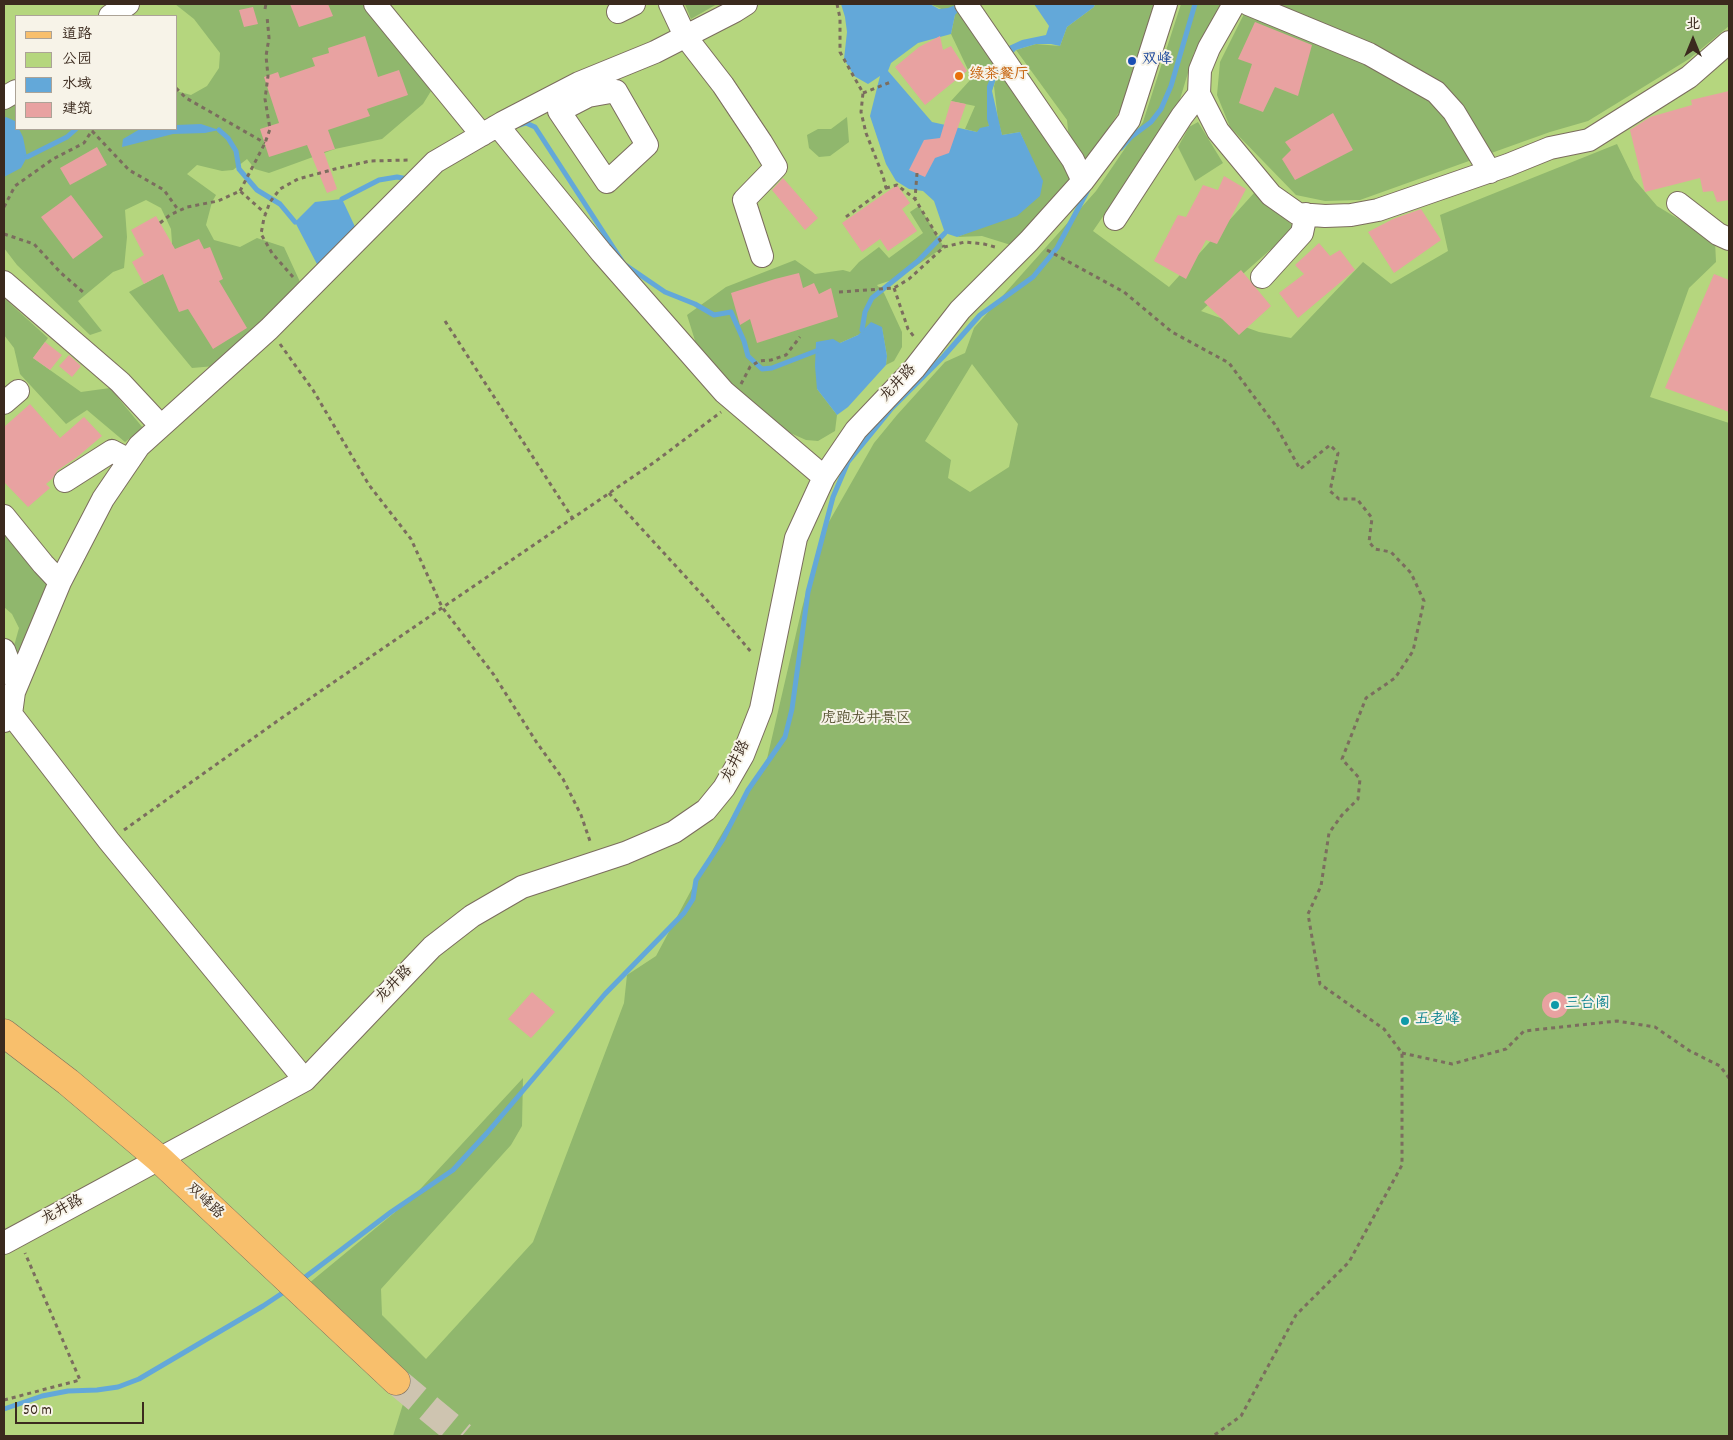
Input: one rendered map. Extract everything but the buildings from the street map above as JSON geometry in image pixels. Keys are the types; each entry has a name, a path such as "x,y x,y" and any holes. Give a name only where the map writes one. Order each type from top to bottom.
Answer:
{"main road":[{"name":"双峰路","path":"4,1033 68,1082 158,1158 294,1288 396,1381"}],"street":[{"path":"112,15 128,4"},
{"path":"375,4 497,133 724,392 824,477"},
{"path":"670,4 685,36 722,85 776,167 744,200 762,256"},
{"path":"306,1080 6,714 17,684 60,582 103,498 139,446 269,329 423,174 497,133 746,4"},
{"path":"966,4 1062,145 1083,181"},
{"name":"龙井路","path":"11,1239 158,1158 306,1080 432,947 472,916 522,887 625,853 674,832 706,810 724,788 743,755 761,709 796,538 824,477 856,430 914,369 960,310 1016,254 1083,181 1130,120 1166,4"},
{"path":"1234,4 1203,62 1200,70 1199,94 1218,131 1271,195 1298,214 1351,215 1378,210 1490,172 1550,148 1589,140 1689,77 1729,42"},
{"path":"1248,4 1369,54 1436,92 1454,112 1490,172"},
{"path":"4,98 15,92"},
{"path":"1115,219 1182,116 1199,94"},
{"path":"1678,203 1718,234 1729,239"},
{"path":"1262,277 1302,233 1306,214"},
{"path":"4,282 120,382 161,426"},
{"path":"65,481 112,451 129,460"},
{"path":"4,516 60,582"},
{"path":"4,650 17,684"}],"path":[{"path":"265,8 266,4"},
{"path":"837,4 840,18 840,52 863,93 862,112 866,133 875,152 886,188"},
{"path":"160,223 170,215 187,207 218,201 240,191 265,144 270,129 265,99 268,76 266,56 269,38 267,16"},
{"path":"863,93 891,82"},
{"path":"178,90 186,98 265,144"},
{"path":"4,207 15,186 53,158 84,144 92,130 129,170 164,190 179,211"},
{"path":"306,291 272,253 261,234 270,202 280,189 298,178 370,161 419,159 423,174"},
{"path":"915,199 917,173"},
{"path":"843,219 886,188 897,185 915,199 944,247"},
{"path":"240,191 266,214"},
{"path":"4,234 34,244 61,273 83,292"},
{"path":"840,292 894,288 909,279 944,247 964,242 984,244 1016,254"},
{"path":"1040,247 1062,257 1124,292 1172,332 1229,363 1276,426 1300,470 1330,445 1338,453 1330,491 1339,499 1357,499 1372,518 1369,542 1375,549 1391,552 1411,573 1424,601 1413,651 1395,678 1366,698 1342,759 1360,779 1358,799 1342,815 1329,833 1321,886 1308,914 1320,984 1384,1029 1402,1053 1402,1165 1349,1262 1296,1315 1241,1416 1213,1436"},
{"path":"894,288 908,329 927,353"},
{"path":"445,321 573,519"},
{"path":"269,329 313,390 369,485 411,539 442,607 494,675 562,779 581,815 598,862"},
{"path":"109,841 221,760 656,461 729,406 734,400 750,367 760,360 771,360 786,354 800,337"},
{"path":"609,493 706,599 769,673"},
{"path":"1402,1053 1452,1064 1506,1049 1524,1031 1617,1021 1655,1026 1690,1051 1720,1066 1729,1078"},
{"path":"4,1400 80,1380 11,1239"}],"green space":[{"name":"虎跑龙井景区","path":"4,4 1729,4 1729,1436 4,1436"},
{"path":"175,4 364,4 431,91 423,104 382,139 335,149 269,173 255,169 247,159 233,170 222,171 197,165 187,174 216,195 212,202 206,225 214,240 240,247 257,238 284,247 301,284 215,366 192,368 129,292 166,272 172,243 171,229 161,208 146,200 125,210 127,237 124,268 113,272 78,301 102,331 90,335 17,265 4,248 4,108 15,102 15,130 178,130 178,92 191,95 207,86 219,68 220,53 194,19"},
{"path":"685,4 717,4 691,19"},
{"path":"930,4 956,4 1074,174 1070,185 1014,246 982,236 957,237 972,231 1030,155 1020,132 1002,135 998,120 994,86 999,70 987,104 989,126 977,132 965,129 975,106 951,101 972,78 951,34 955,15"},
{"path":"1095,4 1156,4 1125,103 1084,165 1069,139 1067,120 1016,50 1036,44 1060,46 1067,27 1094,7"},
{"path":"1181,4 1221,4 1194,53 1177,109 1093,231 1169,287 1254,193 1302,233 1270,250 1201,311 1259,332 1291,338 1363,262 1391,284 1448,251 1440,215 1617,144 1634,179 1657,206 1715,241 1716,262 1689,288 1650,397 1729,423 1729,1436 393,1436 403,1404 328,1322 308,1284 411,1199 523,1078 522,1126 511,1145 381,1289 382,1315 426,1359 533,1242 624,1003 627,975 656,956 718,840 767,759 802,608 822,534 874,443 945,362 965,353 974,328 1096,191 1143,122","holes":["972,364 1018,424 1009,467 970,492 948,478 951,460 925,441"]},
{"path":"1249,4 1729,4 1729,26 1689,59 1588,121 1550,132 1360,200 1325,201 1296,195 1230,127 1217,95 1220,62"},
{"path":"847,117 849,142 830,156 819,157 809,148 807,135 818,129 831,129"},
{"path":"1198,122 1223,163 1195,181 1178,147 1189,127"},
{"path":"919,206 944,247 898,278 877,285 884,293 902,332 902,347 894,361 886,365 887,356 882,328 840,343 817,389 837,415 835,431 818,441 806,440 779,428 716,373 697,347 687,315 726,287 795,260 815,274 843,270 850,272 859,262 879,247 889,258 923,233 910,212"},
{"path":"4,298 48,338 33,358 81,392 110,388 143,428 125,442 87,410 66,424 20,374 14,348 4,335"},
{"path":"4,534 51,585 16,667 12,653 19,628 12,614 4,607"}],"water":[{"path":"841,4 930,4 939,9 965,4 955,15 951,34 918,43 891,63 888,71 932,122 977,132 980,128 989,126 987,119 987,86 994,69 1009,46 1022,40 1046,35 1049,26 1034,4 1095,4 1094,7 1067,27 1060,46 1036,44 1016,50 999,69 992,91 1002,135 1020,132 1043,181 1040,196 1017,216 957,237 945,233 934,201 923,191 909,189 896,181 886,164 870,116 880,76 868,84 854,76 844,59 847,32"},
{"path":"4,118 15,121 15,130 20,130 23,137 27,157 21,168 4,177"},
{"path":"201,124 219,130 205,133 173,134 122,147 123,139 138,130 178,130 178,125"},
{"path":"342,199 357,231 319,268 295,222 315,202"},
{"path":"871,322 882,327 887,356 886,365 848,407 837,415 817,389 815,366 816,342 833,339 840,343 858,335"}],"waterway":[{"path":"1121,148 1131,137 1151,122 1161,109 1171,86 1195,4"},
{"path":"520,125 526,123 535,127 624,264 665,292 695,304 714,315 731,312 744,341 748,356 762,369 772,368 816,351"},
{"path":"27,157 67,137 75,130"},
{"path":"219,130 228,138 236,151 239,169 257,190 280,204 295,222"},
{"path":"342,199 379,180 397,177 408,179"},
{"path":"300,1281 391,1212 453,1170 487,1133 605,994 684,913 693,899 696,880 723,839 748,790 785,737 792,709 808,592 833,497 848,462 892,408 943,357 980,315 1033,277 1057,248 1088,190"},
{"path":"862,330 865,312 872,298 918,261 945,233"},
{"path":"4,1409 42,1396 68,1391 118,1387 139,1379 287,1290"}],"tunnel":[{"path":"396,1381 462,1436"}],"place":[{"name":"双峰","path":"1132,61"},
{"name":"绿茶餐厅","path":"959,76"},
{"name":"三台阁","path":"1555,1005"},
{"name":"五老峰","path":"1405,1021"}]}
